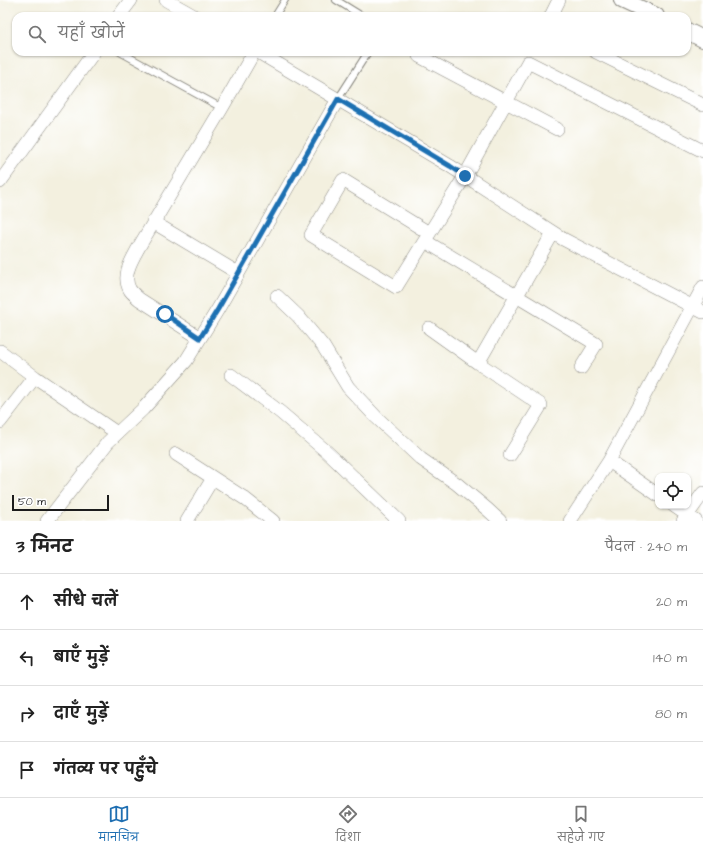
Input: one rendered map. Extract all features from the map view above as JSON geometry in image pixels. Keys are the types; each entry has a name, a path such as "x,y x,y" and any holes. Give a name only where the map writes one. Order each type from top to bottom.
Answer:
{"street":[{"path":"122,12 130,0"},
{"path":"166,0 187,12"},
{"path":"553,12 559,0"},
{"path":"622,0 648,12"},
{"path":"691,33 703,39"},
{"path":"0,182 91,56"},
{"path":"200,338 139,299 130,291 126,282 128,267 252,56"},
{"path":"265,56 450,166 553,233 698,310"},
{"path":"419,56 557,129"},
{"path":"604,56 703,105"},
{"path":"581,368 596,344 516,296 427,237 343,180 311,235 396,286 427,237 465,176 530,57 703,151"},
{"path":"47,521 108,442 143,409 186,361 338,99"},
{"path":"153,222 238,273"},
{"path":"478,363 553,233"},
{"path":"570,521 609,461 698,310 703,287"},
{"path":"277,296 298,316 323,346 348,387 376,417 421,459 457,484 500,521"},
{"path":"429,328 541,405 510,456"},
{"path":"0,351 35,377 117,433"},
{"path":"231,375 280,412 326,451 399,521"},
{"path":"0,422 35,377"},
{"path":"176,454 244,498 273,521"},
{"path":"609,461 655,493"},
{"path":"187,521 213,478"},
{"path":"677,509 688,519 703,493"}],"lane":[{"path":"278,12 285,0"},
{"path":"336,0 356,12"},
{"path":"127,56 222,108"},
{"path":"338,99 365,56"}],"route":[{"path":"165,314 200,338 338,99 465,176"}]}
